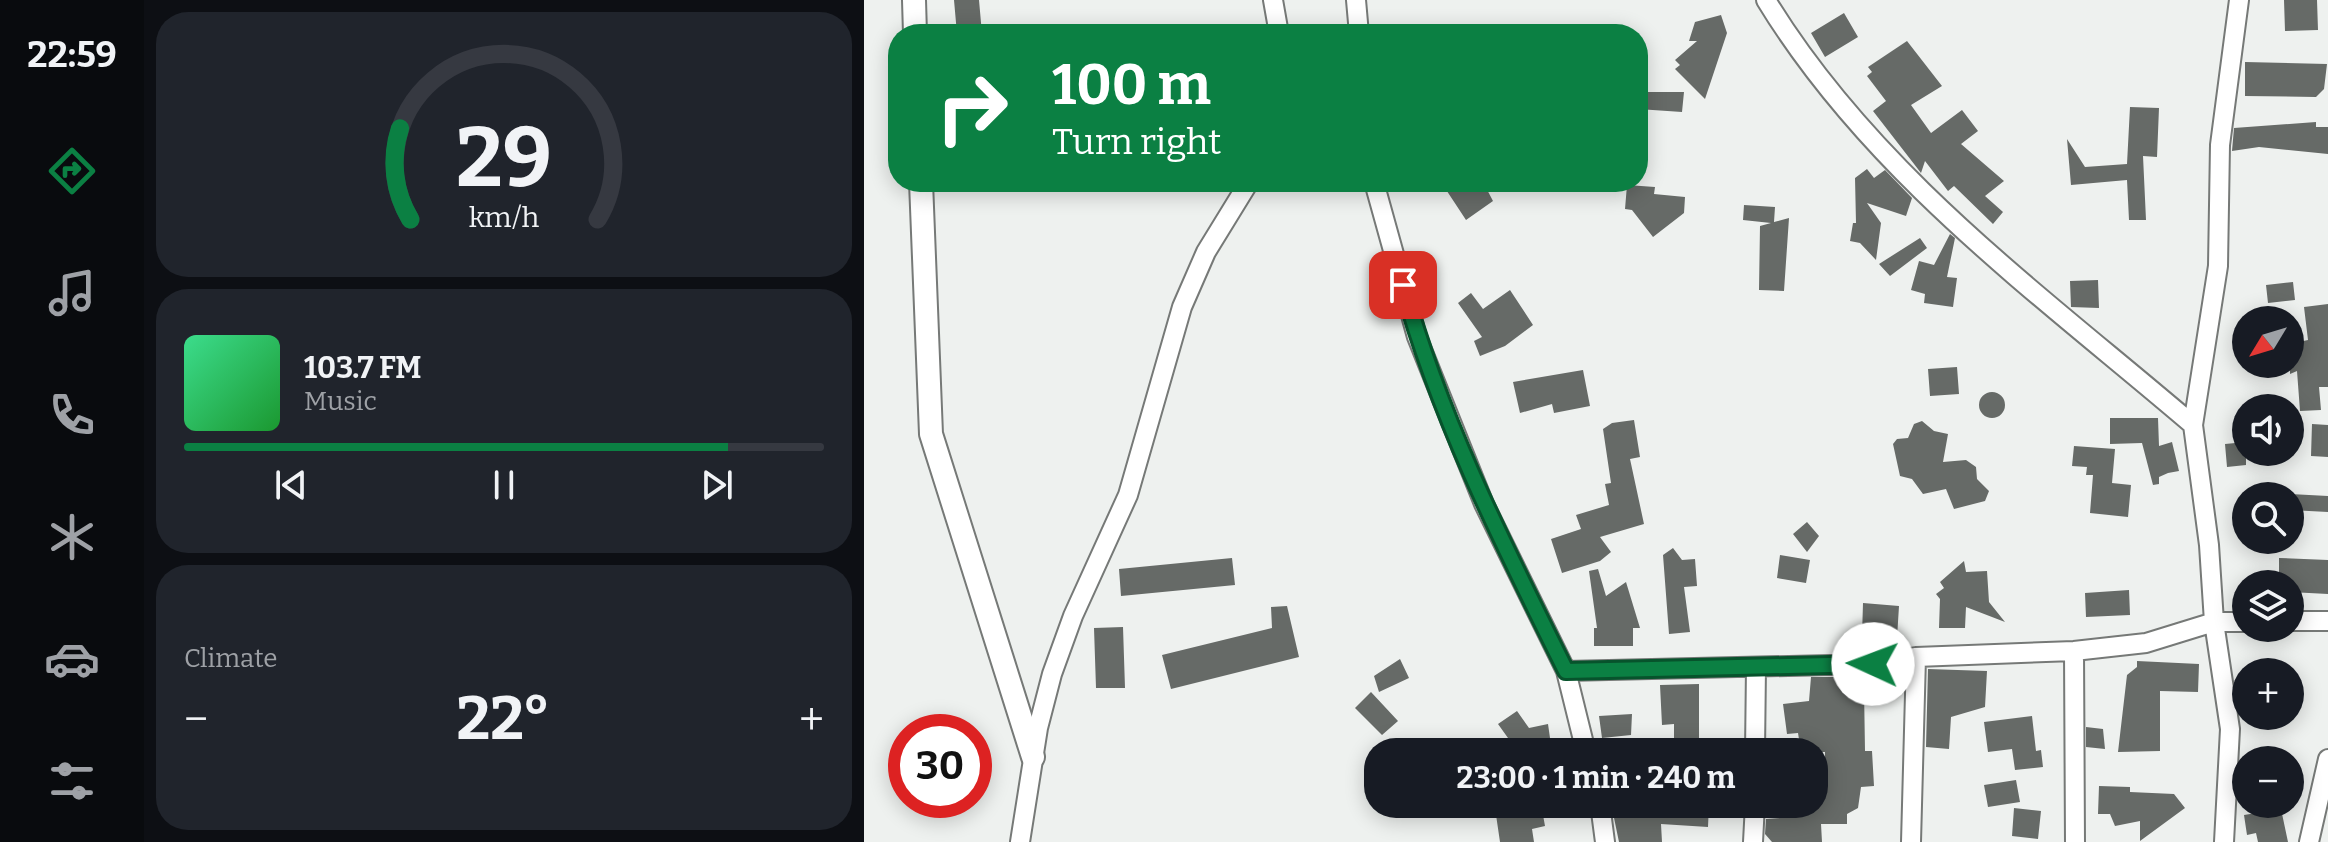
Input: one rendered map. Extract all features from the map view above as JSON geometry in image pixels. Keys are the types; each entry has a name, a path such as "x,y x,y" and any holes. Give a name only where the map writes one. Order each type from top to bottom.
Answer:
{"street":[{"path":"914,0 915,24"},
{"path":"1273,0 1277,24"},
{"path":"1356,0 1358,24"},
{"path":"1766,0 1820,77 1871,138 1959,229 2193,425"},
{"path":"2224,842 2230,729 2214,622 2209,545 2193,425 2218,266 2220,145 2239,0"},
{"path":"921,192 931,434 1033,757"},
{"path":"1020,842 1033,757 1052,674 1128,495 1182,307 1206,252 1243,192"},
{"path":"1377,192 1422,351 1484,504 1566,671 1583,738"},
{"path":"2304,621 2328,621"},
{"path":"1566,671 1873,664 1916,657 2074,651 2146,643 2214,622 2232,622"},
{"path":"2074,651 2075,842"},
{"path":"1911,842 1916,657"},
{"path":"1755,738 1756,667"},
{"path":"2309,842 2328,759"},
{"path":"1602,818 1605,842"},
{"path":"1753,842 1754,818"}],"building":[{"path":"954,0 979,0 981,24 956,24"},
{"path":"2284,0 2317,0 2318,30 2285,31"},
{"path":"1844,13 1858,37 1825,57 1811,33"},
{"path":"1721,15 1727,33 1705,99 1675,69 1680,65 1675,60 1697,41 1689,41 1695,22"},
{"path":"1907,41 1942,86 1911,105 1931,133 1962,110 1978,131 1961,144 2004,181 1985,196 2003,212 1993,224 1954,186 1948,191 1925,161 1921,173 1873,111 1886,101 1867,76 1872,72 1868,67"},
{"path":"2245,62 2327,64 2324,89 2316,97 2245,96"},
{"path":"1648,92 1684,92 1682,112 1648,110"},
{"path":"2130,107 2159,108 2157,157 2143,156 2146,220 2129,220 2127,180 2071,185 2067,139 2085,167 2127,164"},
{"path":"2316,122 2316,127 2328,127 2328,154 2259,147 2232,151 2234,128"},
{"path":"1867,169 1874,178 1885,170 1912,198 1906,216 1867,203 1881,223 1876,260 1860,243 1850,241 1853,223 1856,223 1855,178"},
{"path":"1648,186 1655,187 1654,194 1685,197 1684,213 1653,237 1632,210 1625,209 1626,192 1648,192"},
{"path":"1448,192 1488,192 1493,201 1466,220"},
{"path":"1744,205 1775,207 1774,222 1789,218 1784,291 1759,290 1760,226 1771,223 1743,220"},
{"path":"1950,234 1955,238 1947,277 1957,278 1953,307 1924,303 1925,294 1911,290 1919,261 1934,265"},
{"path":"1920,238 1927,248 1890,276 1879,264"},
{"path":"2098,280 2099,308 2071,307 2070,281"},
{"path":"2293,282 2295,300 2268,303 2266,285"},
{"path":"1510,290 1533,325 1505,346 1480,356 1474,341 1482,337 1458,303 1471,293 1483,309"},
{"path":"2328,304 2328,387 2319,387 2321,410 2304,411 2304,394 2299,394 2298,378 2304,378 2304,341 2308,340 2304,307"},
{"path":"1957,367 1959,394 1930,396 1928,369"},
{"path":"1583,370 1590,406 1554,413 1552,404 1520,413 1513,382"},
{"path":"1992,392 2001,396 2005,405 2001,414 1992,418 1983,414 1979,405 1983,396"},
{"path":"2110,418 2158,418 2159,446 2172,442 2179,471 2159,477 2159,484 2153,485 2142,443 2110,444"},
{"path":"1634,420 1640,457 1630,459 1644,524 1600,537 1611,552 1600,561 1562,573 1551,539 1581,529 1576,515 1609,505 1605,484 1611,483 1603,429 1612,423"},
{"path":"1922,421 1934,431 1948,434 1943,462 1966,460 1976,467 1977,479 1989,491 1985,501 1954,509 1946,489 1923,494 1912,479 1900,476 1893,444 1897,439 1908,438 1914,424"},
{"path":"2312,424 2328,425 2328,457 2311,456"},
{"path":"2232,443 2232,466 2236,466 2227,467 2225,444"},
{"path":"2074,446 2115,449 2112,483 2131,485 2128,517 2090,513 2093,475 2086,475 2087,467 2072,466"},
{"path":"2304,495 2328,496 2328,512 2304,511"},
{"path":"1807,522 1819,536 1807,552 1793,534"},
{"path":"1673,548 1682,560 1695,559 1697,586 1684,587 1690,632 1669,634 1663,555"},
{"path":"1780,555 1810,560 1806,583 1777,578"},
{"path":"1232,558 1235,585 1121,596 1119,569"},
{"path":"2279,558 2328,560 2328,594 2304,593 2304,570 2279,570"},
{"path":"1964,561 1966,572 1987,571 1989,602 2005,622 1966,607 1965,628 1939,628 1940,599 1936,594 1944,588 1940,582"},
{"path":"1598,569 1606,596 1626,582 1640,628 1633,628 1633,646 1594,646 1594,628 1597,628 1589,571"},
{"path":"2129,590 2130,615 2086,617 2085,593"},
{"path":"1863,603 1899,606 1897,638 1862,636"},
{"path":"1287,606 1299,657 1171,689 1162,655 1272,628 1271,607"},
{"path":"1123,627 1125,688 1096,688 1094,628"},
{"path":"1400,659 1409,678 1379,692 1374,676"},
{"path":"2137,661 2199,664 2198,692 2160,691 2160,751 2118,752 2127,675 2137,667"},
{"path":"1928,669 1987,671 1985,707 1951,717 1949,749 1926,747"},
{"path":"1811,677 1850,677 1851,688 1864,688 1865,751 1872,751 1874,786 1861,787 1858,808 1847,814 1847,824 1821,824 1822,842 1772,842 1765,834 1766,819 1828,818 1828,738 1799,738 1798,733 1787,734 1783,704 1809,701"},
{"path":"1699,684 1699,738 1674,738 1674,724 1662,725 1660,685"},
{"path":"1371,692 1398,721 1382,735 1355,708"},
{"path":"1517,711 1529,728 1548,724 1550,738 1508,738 1498,724"},
{"path":"1632,714 1631,735 1602,738 1599,716"},
{"path":"2032,716 2036,751 2041,750 2043,767 2015,770 2012,749 1988,752 1984,722"},
{"path":"2086,727 2103,729 2105,749 2086,747"},
{"path":"2016,780 2020,802 1988,807 1984,785"},
{"path":"2099,786 2130,787 2130,792 2174,794 2185,808 2140,841 2140,821 2115,826 2110,814 2098,814"},
{"path":"2014,808 2041,811 2038,839 2012,836"},
{"path":"1496,818 1544,818 1545,826 1532,829 1534,842 1500,842"},
{"path":"1614,818 1708,818 1708,827 1661,824 1662,842 1619,842"},
{"path":"2244,818 2283,818 2288,842 2258,842 2256,833 2247,835"}],"route":[{"path":"1403,285 1417,337 1484,504 1566,671 1846,662 1873,664"}]}
